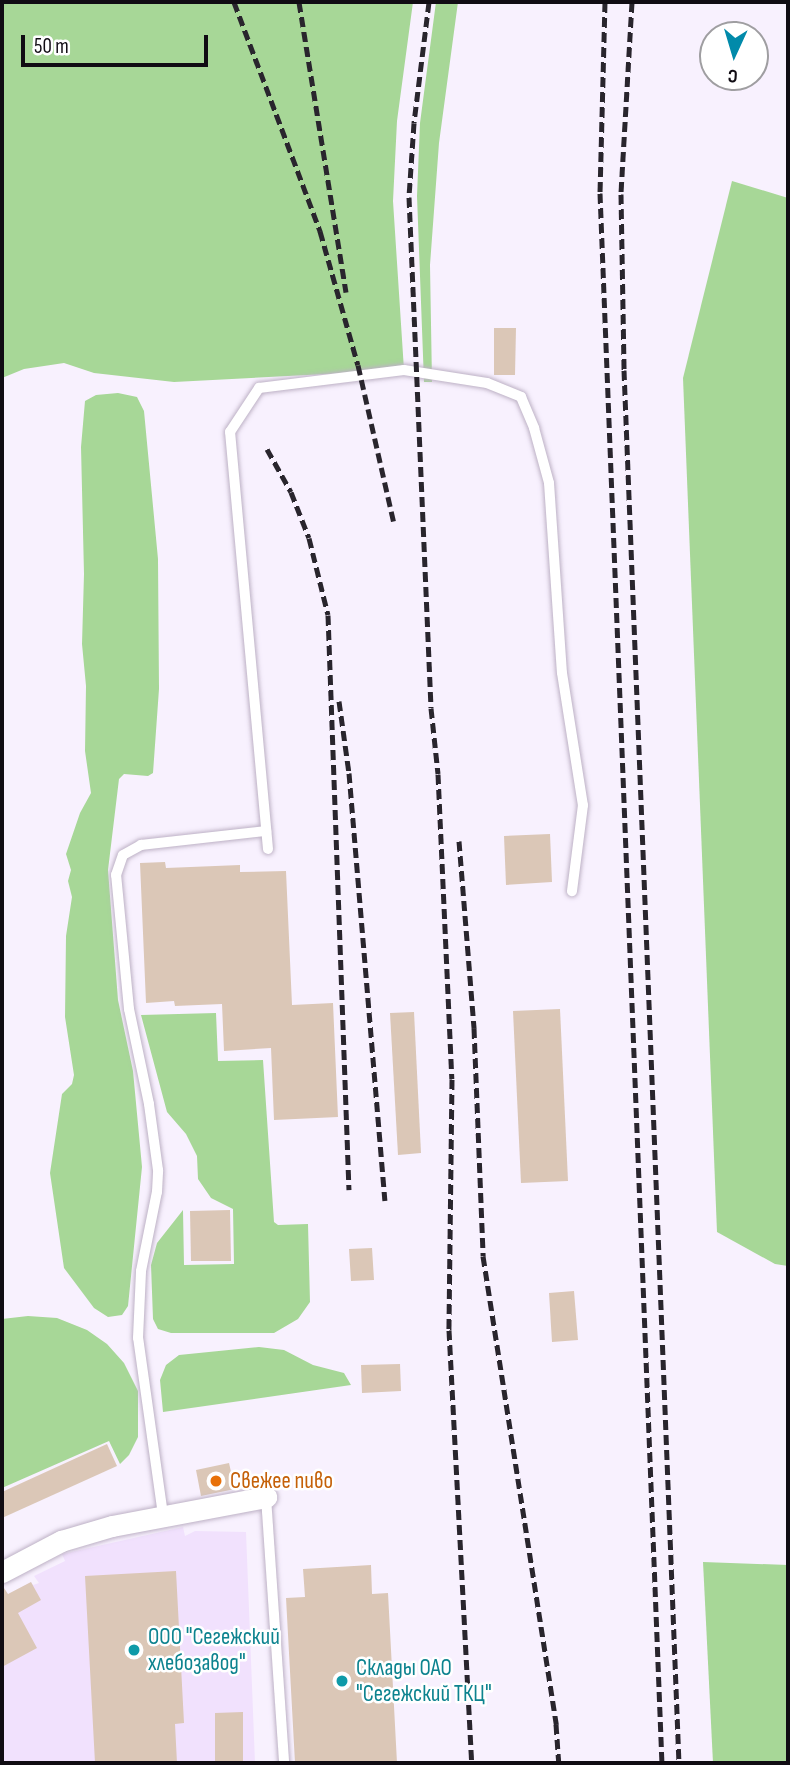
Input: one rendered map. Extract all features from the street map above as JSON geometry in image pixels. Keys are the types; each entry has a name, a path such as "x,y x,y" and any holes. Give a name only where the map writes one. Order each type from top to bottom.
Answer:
{"street":[{"path":"2,1572 61,1541 111,1525 266,1497"}],"lane":[{"path":"268,849 230,432 259,388 404,370 487,383 521,397 534,428 550,483 562,673 583,805 572,891"},
{"path":"163,1515 138,1338 141,1271 157,1192 158,1170 149,1104 129,1009 116,875 123,855 141,845 266,831"},
{"path":"266,1497 284,1763"}],"shaded area":[{"name":"ООО \"Сегежский хлебозавод\"","path":"183,1527 185,1536 195,1531 246,1532 255,1763 2,1763 2,1598 31,1582 33,1585 39,1583 34,1576 65,1561 62,1554"}],"green space":[{"path":"2,2 413,2 397,121 393,201 404,370 174,382 94,373 64,363 24,369 2,378"},
{"path":"436,2 458,2 439,143 430,265 432,382 424,382 417,196 420,123"},
{"path":"732,181 788,198 788,1266 775,1264 717,1232 683,378"},
{"path":"118,393 137,397 144,411 158,559 159,689 153,773 148,776 124,774 119,779 108,870 118,1000 133,1071 142,1167 128,1306 122,1315 108,1317 94,1308 64,1268 50,1173 62,1094 72,1084 74,1075 65,1017 66,936 72,897 68,881 71,870 66,854 80,813 91,793 85,751 86,686 82,644 84,574 81,447 85,401 96,395"},
{"path":"216,1013 218,1061 263,1060 274,1222 278,1225 308,1224 310,1302 298,1319 274,1333 171,1333 158,1329 153,1319 151,1265 157,1243 183,1210 184,1265 234,1264 233,1209 211,1198 198,1179 197,1156 186,1134 167,1112 141,1015"},
{"path":"28,1316 57,1318 87,1330 107,1344 124,1363 138,1391 138,1437 129,1455 120,1464 109,1441 2,1488 2,1319"},
{"path":"259,1347 284,1350 313,1365 344,1373 351,1385 163,1412 160,1380 166,1365 179,1355"},
{"path":"703,1562 788,1565 788,1763 713,1763"}],"building":[{"path":"494,328 516,328 515,375 494,375"},
{"path":"550,834 552,882 506,885 504,836"},
{"path":"165,862 166,868 240,865 240,872 286,871 292,1005 333,1003 338,1117 274,1120 271,1048 224,1051 222,1004 175,1006 174,1001 146,1003 140,863"},
{"path":"560,1009 568,1181 521,1183 513,1011"},
{"path":"414,1012 421,1153 398,1155 390,1013"},
{"path":"230,1210 231,1261 191,1261 190,1211"},
{"path":"372,1248 374,1280 351,1281 349,1249"},
{"path":"574,1291 578,1340 552,1342 549,1293"},
{"path":"400,1364 401,1391 362,1393 361,1365"},
{"path":"107,1444 117,1466 2,1518 2,1492"},
{"name":"Свежее пиво","path":"229,1463 235,1489 201,1496 196,1470"},
{"name":"Склады ОАО \"Сегежский ТКЦ\"","path":"371,1565 372,1594 388,1593 397,1763 295,1763 286,1598 305,1597 303,1569"},
{"name":"ООО \"Сегежский хлебозавод\"","path":"176,1571 184,1723 175,1724 177,1763 95,1763 85,1576"},
{"path":"31,1582 41,1600 18,1613 37,1648 2,1667 2,1585 8,1594"},
{"path":"243,1712 243,1763 215,1763 215,1713"}],"railway":[{"path":"234,2 320,231 358,365 394,524"},
{"path":"299,2 346,292"},
{"path":"429,2 414,123 409,197 431,708 438,774 452,1079 449,1330 472,1763"},
{"path":"605,2 600,193 662,1763"},
{"path":"632,2 621,194 624,370 679,1763"},
{"path":"267,449 291,492 309,538 328,615 349,1190"},
{"path":"339,701 349,773 385,1200"},
{"path":"459,841 474,1028 483,1256 556,1724 559,1763"}],"place":[{"name":"Свежее пиво","path":"216,1481"},
{"name":"ООО \"Сегежский хлебозавод\"","path":"134,1650"},
{"name":"Склады ОАО \"Сегежский ТКЦ\"","path":"342,1681"}]}
